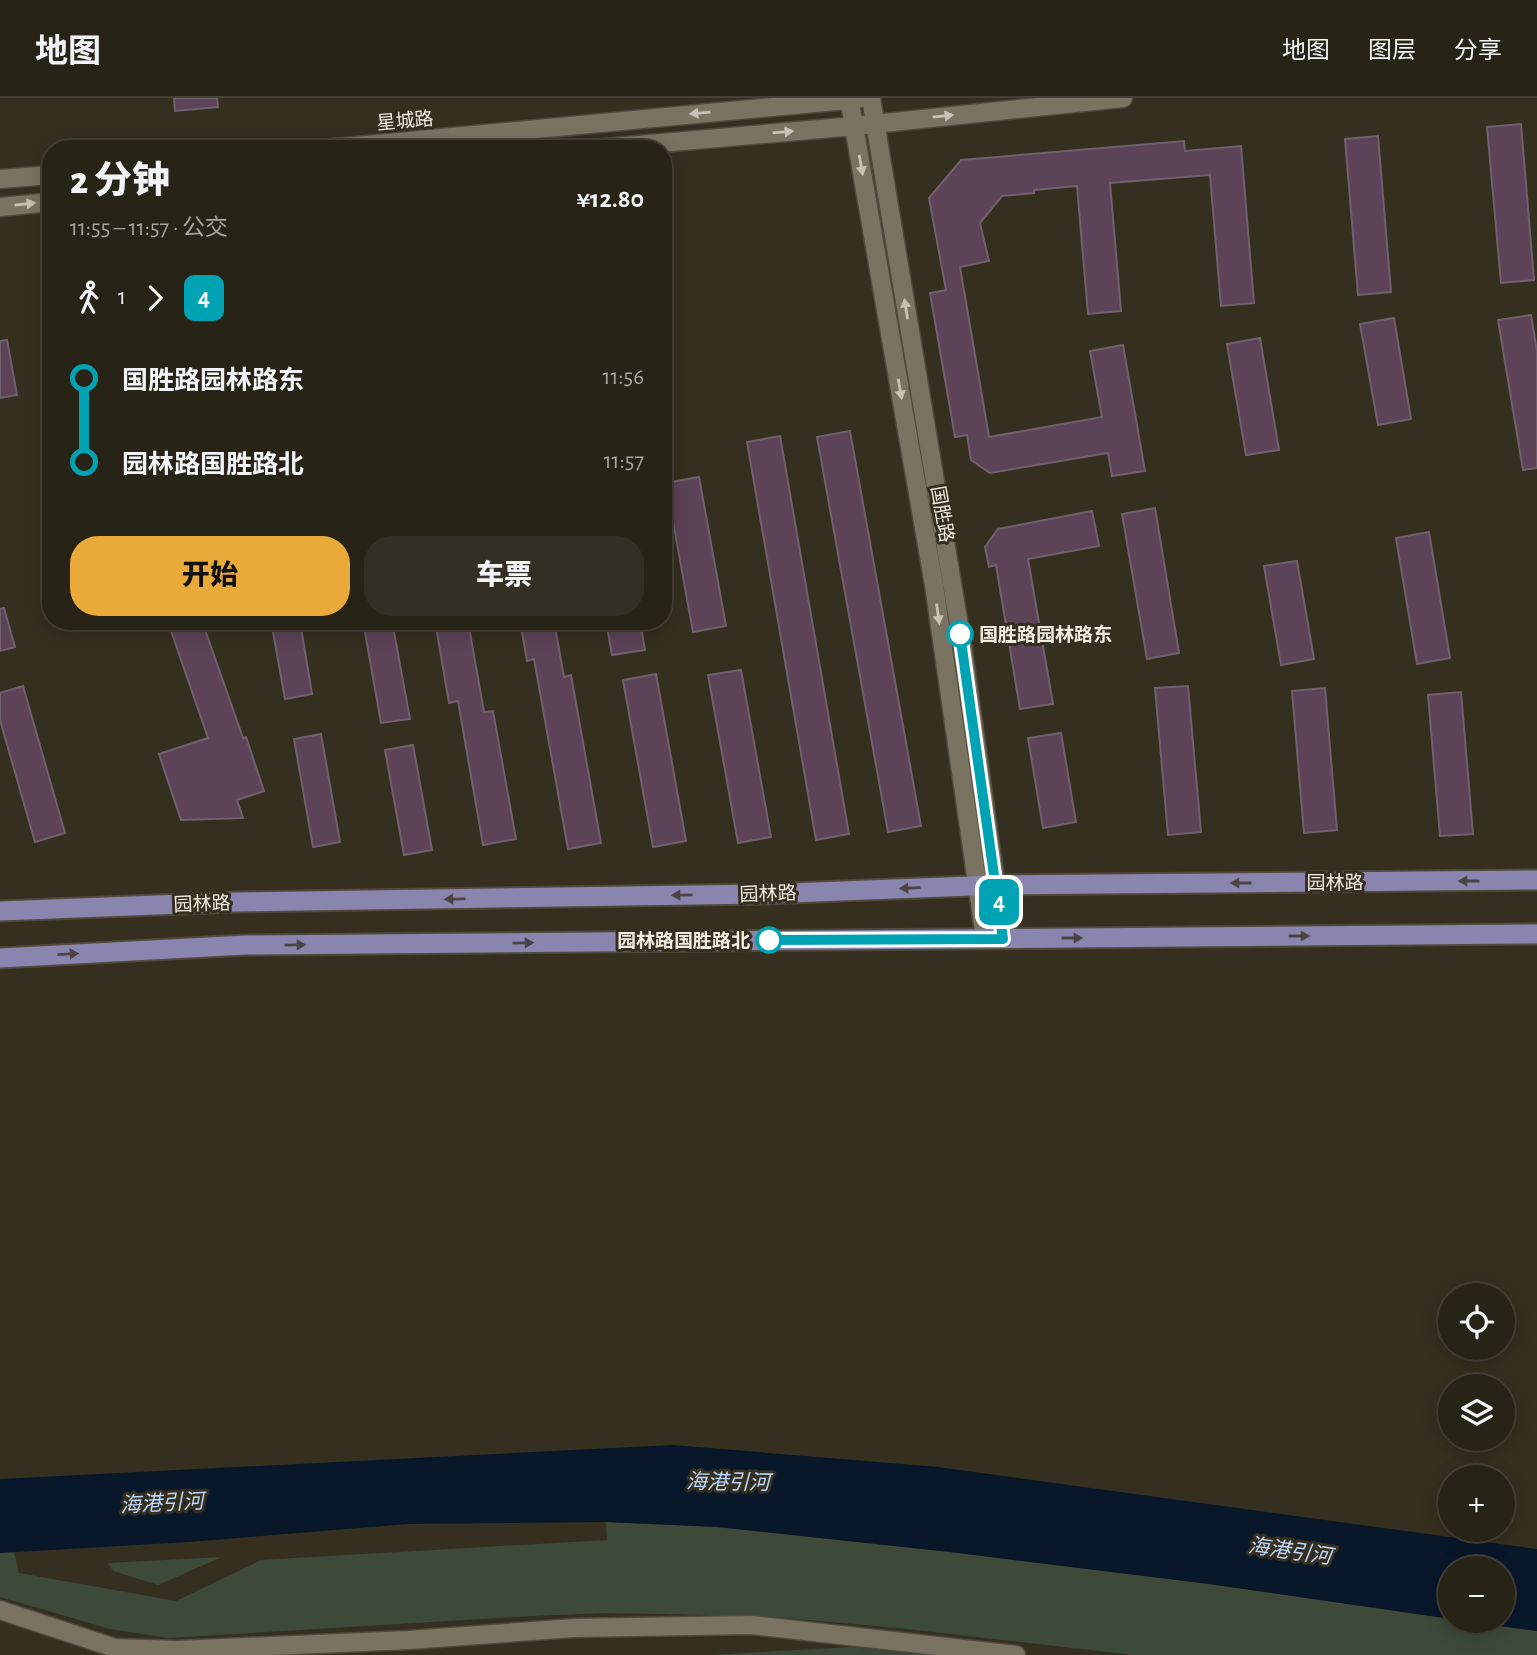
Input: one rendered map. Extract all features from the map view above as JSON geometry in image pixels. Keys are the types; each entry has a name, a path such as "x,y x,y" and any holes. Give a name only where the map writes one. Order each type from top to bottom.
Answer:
{"main road":[{"name":"园林路","path":"0,911 249,902 764,894 987,885 1537,880"},
{"path":"0,958 246,945 1537,934"}],"street":[{"name":"国胜路","path":"859,98 875,123 961,637 994,939"},
{"name":"国胜路","path":"859,98 855,126 987,885"},
{"name":"星城路","path":"418,140 859,98"},
{"path":"672,142 1123,98"},
{"path":"0,179 42,175"},
{"path":"0,207 42,203"},
{"path":"0,1610 115,1648 269,1648 574,1628 752,1625 1016,1655"}],"green space":[{"path":"606,1522 717,1527 1209,1584 1438,1617 1438,1633 1515,1633 1515,1628 1537,1631 1537,1655 1134,1655 898,1628 764,1616 605,1613 168,1638 110,1629 0,1597 0,1553 14,1552 19,1573 176,1601 261,1560 607,1540"},
{"path":"222,1557 158,1585 113,1571 108,1563"},
{"path":"851,1647 926,1655 712,1655"}],"water":[{"name":"海港引河","path":"673,1445 938,1467 1438,1535 1438,1542 1486,1542 1537,1549 1537,1631 1515,1628 1515,1556 1438,1556 1438,1617 1209,1584 950,1552 717,1527 606,1522 408,1524 188,1542 0,1553 0,1479"}],"building":[{"path":"174,98 217,98 218,107 175,111"},
{"path":"1521,124 1534,280 1501,283 1487,127"},
{"path":"1378,136 1391,292 1358,295 1345,139"},
{"path":"1184,141 1185,151 1241,146 1254,303 1221,306 1210,175 1110,183 1121,311 1088,314 1077,186 1002,196 980,223 989,261 960,267 989,437 1102,417 1090,351 1123,345 1145,471 1112,476 1108,453 990,473 971,460 967,435 955,437 930,293 946,290 929,198 961,160"},
{"path":"1531,315 1537,351 1537,468 1523,470 1498,320"},
{"path":"1394,318 1411,419 1378,425 1360,324"},
{"path":"1260,338 1279,450 1246,455 1227,344"},
{"path":"7,340 17,395 0,398 0,341"},
{"path":"850,431 921,826 888,832 817,437"},
{"path":"780,436 849,834 816,840 747,442"},
{"path":"699,477 726,626 693,632 672,516 672,482"},
{"path":"1155,508 1179,653 1147,659 1122,514"},
{"path":"1092,511 1099,546 1028,559 1053,704 1020,709 996,565 989,567 985,547 998,529"},
{"path":"1429,532 1450,658 1417,664 1396,538"},
{"path":"1297,561 1314,659 1281,665 1264,566"},
{"path":"4,608 15,647 0,651 0,609"},
{"path":"171,630 205,630 264,791 237,800 243,818 181,820 159,754 208,738"},
{"path":"273,630 301,630 312,694 285,699"},
{"path":"365,630 394,630 410,719 381,723"},
{"path":"437,630 470,630 484,712 493,711 516,839 483,845 458,701 449,703"},
{"path":"522,630 556,630 564,677 571,675 601,843 568,849 534,659 527,661"},
{"path":"608,630 642,630 645,650 612,655"},
{"path":"741,670 771,837 738,843 708,675"},
{"path":"656,674 686,841 653,847 623,680"},
{"path":"23,686 65,833 35,842 0,720 0,693"},
{"path":"1188,686 1201,832 1168,835 1155,688"},
{"path":"1325,688 1337,830 1304,833 1292,691"},
{"path":"1461,692 1473,834 1440,836 1428,695"},
{"path":"1061,733 1076,822 1043,828 1028,738"},
{"path":"321,734 340,842 313,847 294,739"},
{"path":"413,745 432,850 404,855 385,750"}],"bus line":[{"name":"4","path":"769,940 1003,939 960,634"}],"place":[{"name":"国胜路园林路东","path":"960,634"},
{"name":"园林路国胜路北","path":"769,940"}]}
